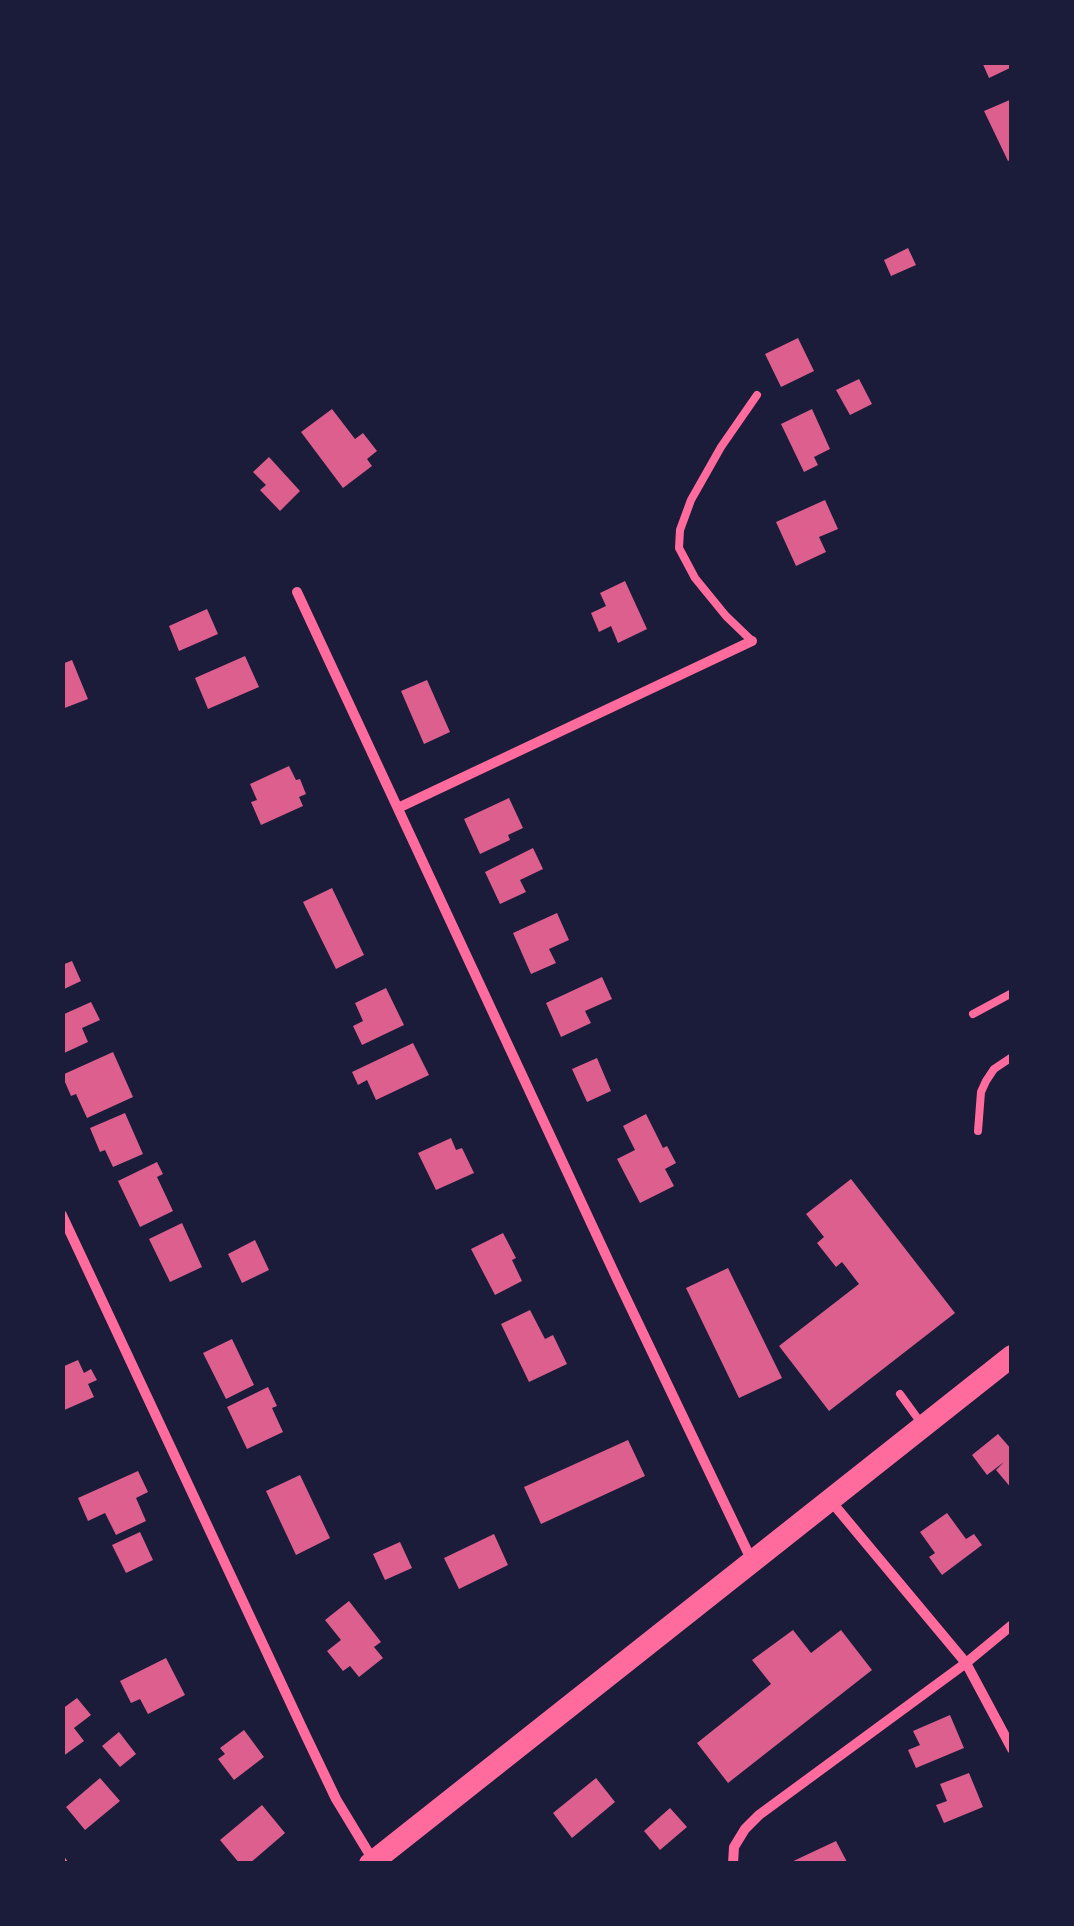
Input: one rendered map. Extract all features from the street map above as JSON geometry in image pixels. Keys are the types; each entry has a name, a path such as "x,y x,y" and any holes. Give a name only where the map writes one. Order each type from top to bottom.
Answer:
{"main road":[{"path":"372,1862 1012,1356"}],"street":[{"path":"297,592 752,1560"},
{"path":"398,808 752,641"},
{"path":"62,1215 328,1782 372,1862"},
{"path":"829,1499 966,1663 1012,1749"},
{"path":"733,1864 734,1846 759,1815 1012,1625"}],"lane":[{"path":"752,641 695,578 679,548 680,530 691,500 757,395"},
{"path":"973,1014 1012,993"},
{"path":"978,1131 981,1092 986,1081 994,1069 1012,1057"},
{"path":"900,1394 923,1425"}],"building":[{"path":"982,62 1012,62 1012,67 989,78"},
{"path":"1012,99 1012,159 1008,161 984,111"},
{"path":"908,248 916,265 891,276 884,260"},
{"path":"798,338 814,371 781,387 765,354"},
{"path":"859,379 872,404 850,415 836,390"},
{"path":"332,409 355,439 363,433 377,451 367,459 372,466 343,488 301,432"},
{"path":"812,409 830,449 814,457 818,465 804,472 781,424"},
{"path":"269,457 300,491 280,511 260,490 266,485 253,472"},
{"path":"825,500 838,529 819,537 826,552 796,566 776,522"},
{"path":"625,581 647,629 618,643 611,626 599,632 591,613 606,606 600,593"},
{"path":"207,609 218,634 179,651 169,626"},
{"path":"245,656 259,687 208,709 195,678"},
{"path":"72,660 88,699 62,709 62,664"},
{"path":"427,680 450,732 424,744 401,691"},
{"path":"289,766 306,794 299,797 303,806 261,825 251,802 257,800 250,784"},
{"path":"509,798 523,828 508,835 510,840 480,854 464,819"},
{"path":"533,848 543,869 520,880 526,892 500,904 485,872"},
{"path":"332,888 364,955 336,969 303,902"},
{"path":"557,913 569,940 549,949 556,963 531,974 513,933"},
{"path":"72,961 81,981 62,990 62,965"},
{"path":"602,977 612,999 585,1011 591,1023 561,1037 546,1003"},
{"path":"386,988 404,1025 362,1045 353,1026 363,1021 355,1003"},
{"path":"91,1002 100,1020 82,1028 88,1042 62,1054 62,1015"},
{"path":"413,1043 429,1075 376,1100 367,1080 358,1085 352,1072"},
{"path":"113,1052 133,1097 87,1118 62,1075"},
{"path":"597,1058 611,1091 587,1102 572,1069"},
{"path":"125,1113 143,1154 113,1167 105,1150 100,1152 90,1128"},
{"path":"646,1114 663,1148 667,1146 676,1163 665,1169 674,1186 640,1203 617,1159 635,1150 623,1126"},
{"path":"451,1138 456,1150 462,1148 474,1173 436,1190 418,1153"},
{"path":"157,1162 163,1174 157,1177 173,1211 140,1227 118,1181"},
{"path":"851,1179 955,1313 829,1411 779,1346 859,1284 842,1262 836,1267 817,1243 824,1237 806,1214"},
{"path":"182,1223 202,1267 170,1282 149,1239"},
{"path":"503,1233 522,1281 495,1295 471,1249"},
{"path":"255,1240 269,1270 242,1283 228,1254"},
{"path":"728,1268 782,1378 739,1398 686,1288"},
{"path":"530,1310 545,1339 553,1335 567,1364 529,1382 501,1324"},
{"path":"232,1339 254,1385 226,1399 203,1353"},
{"path":"78,1360 84,1373 91,1369 97,1380 88,1384 94,1397 62,1411 62,1367"},
{"path":"268,1387 283,1432 247,1449 227,1407"},
{"path":"998,1434 1012,1450 1012,1489 996,1470 1004,1462 987,1475 972,1455"},
{"path":"628,1440 645,1476 541,1524 524,1487"},
{"path":"138,1471 148,1492 136,1498 146,1521 116,1535 105,1513 88,1521 78,1498"},
{"path":"300,1475 330,1538 296,1555 266,1491"},
{"path":"947,1513 966,1539 974,1534 982,1545 942,1575 929,1557 935,1553 920,1532"},
{"path":"140,1532 153,1560 126,1573 112,1545"},
{"path":"494,1534 508,1565 459,1589 444,1558"},
{"path":"400,1542 412,1568 385,1580 373,1554"},
{"path":"349,1601 381,1642 374,1647 383,1658 359,1677 350,1666 343,1671 327,1651 341,1640 325,1620"},
{"path":"793,1630 811,1653 841,1630 872,1670 728,1783 697,1743 771,1684 752,1660"},
{"path":"166,1658 185,1695 148,1714 140,1699 131,1703 120,1681"},
{"path":"77,1698 91,1715 74,1728 84,1741 62,1757 62,1709"},
{"path":"950,1715 964,1748 916,1768 908,1750 920,1745 913,1731"},
{"path":"244,1730 264,1757 234,1780 218,1759 225,1754 220,1748"},
{"path":"119,1732 136,1754 120,1767 102,1746"},
{"path":"969,1773 983,1807 944,1823 936,1805 947,1801 940,1784"},
{"path":"100,1778 120,1801 85,1830 66,1807"},
{"path":"596,1778 615,1802 572,1838 553,1813"},
{"path":"262,1805 285,1833 249,1864 240,1864 220,1840"},
{"path":"670,1808 687,1827 660,1850 644,1831"},
{"path":"836,1841 847,1862 843,1864 787,1864"}]}
